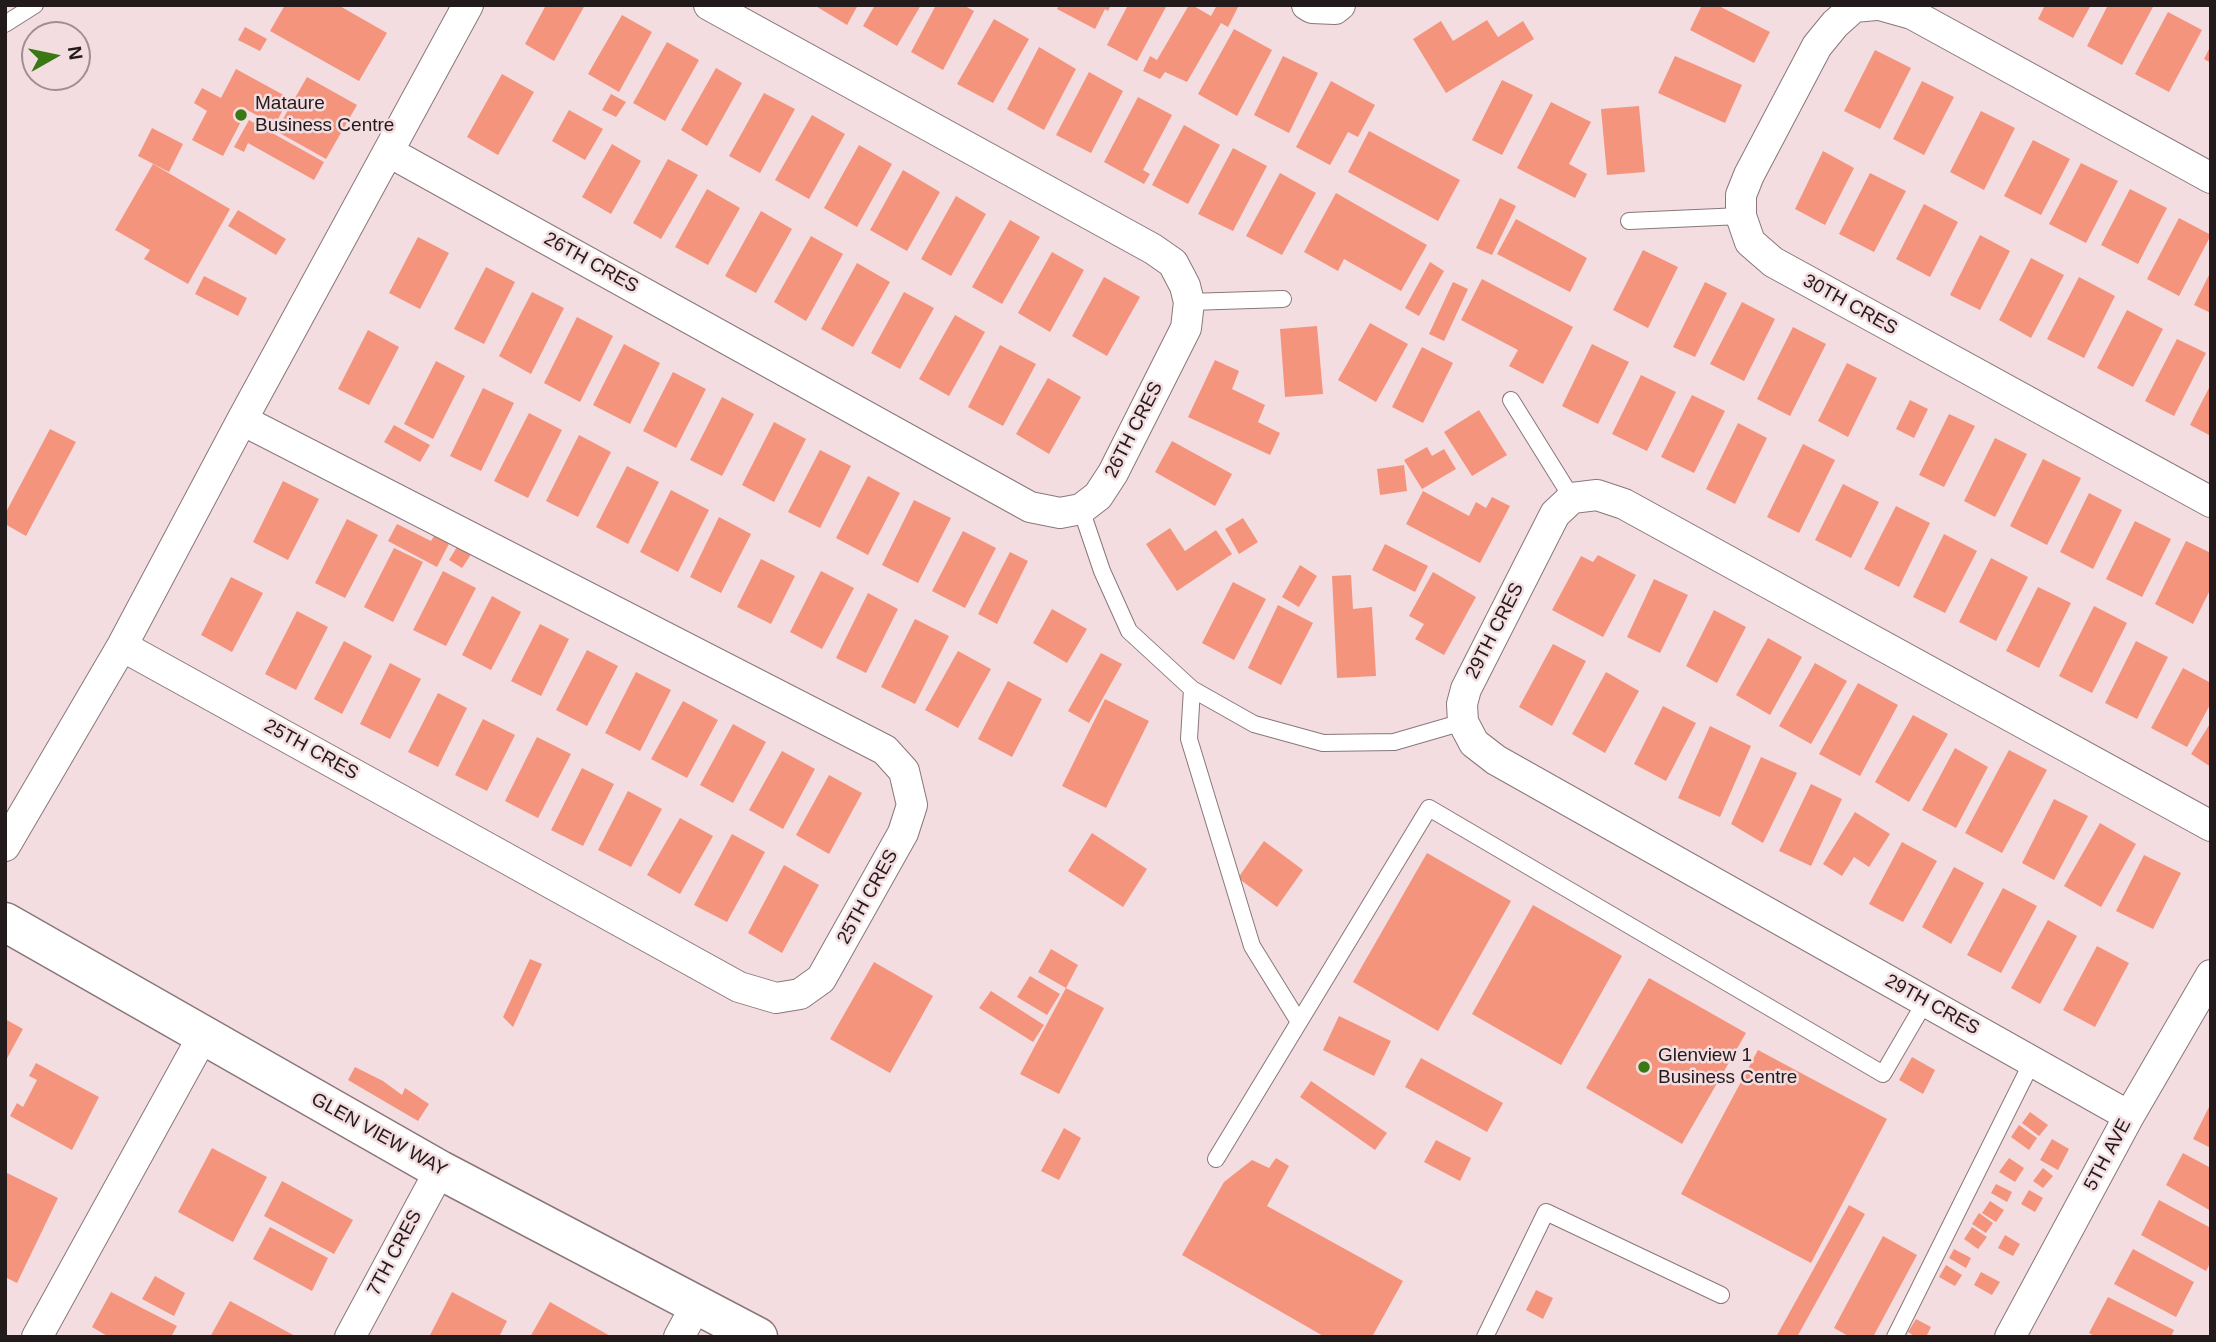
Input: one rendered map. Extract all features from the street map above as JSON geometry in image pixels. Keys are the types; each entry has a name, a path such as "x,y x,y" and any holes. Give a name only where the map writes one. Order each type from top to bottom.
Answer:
{"street":[{"path":"5,846 122,646 468,5"},
{"path":"709,5 1153,249 1172,263 1185,286 1189,302"},
{"path":"1307,5 1312,8 1335,9 1340,5"},
{"path":"1741,216 1741,195 1749,176 1817,46 1835,24 1866,6 1912,14 2211,178"},
{"name":"26TH CRES","path":"389,152 1030,507 1060,513 1081,509 1098,496 1113,473 1186,328 1189,302"},
{"name":"30TH CRES","path":"1741,216 1750,242 1773,262 2211,502"},
{"name":"25TH CRES","path":"122,646 739,987 776,998 800,994 821,979 903,833 912,805 904,771 885,750 242,420"},
{"path":"1572,498 1597,495 1624,504 2211,826"},
{"name":"29TH CRES","path":"1572,498 1555,514 1465,689 1463,722 1474,743 1496,760 2129,1116"},
{"name":"GLEN VIEW WAY","path":"5,922 440,1170 758,1337"},
{"name":"5TH AVE","path":"2010,1337 2129,1116 2211,975"},
{"path":"37,1337 203,1036"},
{"name":"7TH CRES","path":"350,1337 440,1170"},
{"path":"678,1337 697,1304"}],"lane":[{"path":"5,24 35,5"},
{"path":"1629,221 1741,216"},
{"path":"1189,302 1283,299"},
{"path":"1511,400 1572,498"},
{"path":"1081,509 1102,571 1129,631 1192,689 1254,724 1323,743 1394,742 1463,722"},
{"path":"1192,689 1189,739 1252,946 1299,1022"},
{"path":"1216,1159 1429,808 1883,1073 1925,1002"},
{"path":"1895,1337 2032,1062"},
{"path":"1485,1337 1546,1212 1721,1295"}],"building":[{"path":"285,5 338,5 387,33 359,81 270,31"},
{"path":"546,5 585,5 554,61 525,44"},
{"path":"814,5 858,5 847,25"},
{"path":"875,5 921,5 897,46 863,26"},
{"path":"936,5 963,5 974,11 943,70 911,52"},
{"path":"1059,5 1111,5 1108,11 1105,9 1095,29 1057,9"},
{"path":"1128,5 1167,5 1137,61 1107,45"},
{"path":"1189,5 1211,16 1217,5 1239,5 1228,27 1221,23 1187,82 1165,72 1160,79 1143,71 1150,56 1157,60"},
{"path":"1702,5 1717,5 1770,32 1754,63 1690,30"},
{"path":"2045,5 2091,5 2073,38 2038,19"},
{"path":"2108,5 2154,5 2122,65 2087,46"},
{"path":"2168,12 2202,30 2169,92 2135,74"},
{"path":"622,15 652,32 619,92 588,74"},
{"path":"994,19 1029,39 993,103 957,84"},
{"path":"1487,20 1498,37 1523,21 1534,39 1446,93 1413,39 1441,21 1453,41"},
{"path":"245,27 267,39 260,51 238,40"},
{"path":"1234,29 1272,50 1237,116 1198,94"},
{"path":"667,42 699,60 665,121 633,103"},
{"path":"2211,45 2211,63 2204,59"},
{"path":"1039,47 1076,69 1044,130 1007,109"},
{"path":"1875,50 1911,68 1880,129 1844,111"},
{"path":"1283,56 1318,73 1289,133 1254,115"},
{"path":"1675,56 1742,85 1725,123 1658,93"},
{"path":"716,68 742,83 707,146 681,130"},
{"path":"236,69 289,98 275,125 247,110 223,156 192,140 207,111 194,103 202,88 221,98"},
{"path":"1089,72 1123,91 1091,153 1056,135"},
{"path":"502,74 534,92 498,155 467,137"},
{"path":"307,77 357,105 326,159 276,131"},
{"path":"1502,80 1533,95 1502,155 1472,140"},
{"path":"1331,81 1375,105 1358,137 1348,132 1330,165 1296,147"},
{"path":"1922,81 1954,97 1924,155 1893,139"},
{"path":"764,93 795,109 760,173 729,156"},
{"path":"611,94 626,102 616,117 602,110"},
{"path":"1138,97 1172,115 1143,170 1150,174 1144,184 1104,162"},
{"path":"1551,102 1591,122 1569,164 1587,174 1575,198 1517,168"},
{"path":"1639,106 1645,172 1607,175 1601,109"},
{"path":"569,110 603,129 585,160 552,141"},
{"path":"1981,111 2015,128 1984,190 1950,172"},
{"path":"812,115 845,134 809,199 775,180"},
{"path":"249,120 324,162 314,180 248,143 244,152 234,147"},
{"path":"1184,125 1220,145 1188,204 1152,185"},
{"path":"152,128 183,144 169,172 138,156"},
{"path":"1369,131 1460,180 1438,221 1348,172"},
{"path":"2033,140 2070,159 2041,215 2004,196"},
{"path":"612,144 641,161 611,214 582,197"},
{"path":"859,145 892,164 857,227 824,208"},
{"path":"1233,148 1267,166 1233,231 1198,214"},
{"path":"1823,151 1854,168 1825,225 1795,209"},
{"path":"668,159 698,175 661,239 633,223"},
{"path":"2081,163 2118,181 2086,243 2049,224"},
{"path":"153,164 230,209 188,284 144,259 150,250 115,230"},
{"path":"903,170 940,192 907,251 870,230"},
{"path":"1280,173 1316,193 1282,255 1246,236"},
{"path":"1870,173 1906,191 1874,252 1839,234"},
{"path":"707,189 740,208 708,265 675,247"},
{"path":"2130,189 2167,208 2138,264 2101,245"},
{"path":"1336,193 1427,245 1401,291 1344,259 1338,271 1304,252"},
{"path":"956,196 986,214 951,276 921,259"},
{"path":"1500,198 1516,206 1492,255 1476,248"},
{"path":"1924,204 1958,222 1930,277 1896,259"},
{"path":"238,210 286,239 276,255 228,226"},
{"path":"761,211 792,229 756,293 725,276"},
{"path":"2179,218 2211,235 2179,296 2147,279"},
{"path":"1516,219 1587,258 1570,292 1497,254"},
{"path":"1010,220 1040,237 1002,304 972,287"},
{"path":"1980,235 2010,251 1980,310 1950,295"},
{"path":"811,236 843,254 806,321 774,302"},
{"path":"418,237 449,253 420,309 389,293"},
{"path":"1643,250 1678,267 1648,328 1613,310"},
{"path":"1052,252 1084,270 1050,332 1018,313"},
{"path":"2031,258 2064,275 2031,338 1999,320"},
{"path":"1430,262 1444,271 1419,316 1405,308"},
{"path":"857,263 890,282 853,347 821,329"},
{"path":"486,267 515,282 484,344 454,329"},
{"path":"2211,271 2211,313 2194,305"},
{"path":"204,276 247,298 238,316 195,294"},
{"path":"1104,277 1140,297 1107,356 1072,336"},
{"path":"2079,277 2115,296 2084,358 2047,339"},
{"path":"1482,279 1573,327 1543,384 1509,366 1518,350 1461,320"},
{"path":"1453,282 1468,289 1444,341 1429,334"},
{"path":"1705,282 1727,293 1695,357 1673,347"},
{"path":"532,292 564,308 531,374 499,356"},
{"path":"904,292 934,308 900,369 871,353"},
{"path":"1742,302 1775,319 1744,381 1710,364"},
{"path":"2127,310 2163,329 2133,387 2097,368"},
{"path":"955,315 985,332 949,396 919,379"},
{"path":"577,317 613,336 580,402 544,383"},
{"path":"1370,323 1408,344 1376,402 1338,380"},
{"path":"1317,326 1323,394 1285,397 1280,329"},
{"path":"1793,327 1826,344 1790,416 1757,399"},
{"path":"368,330 399,347 369,405 338,389"},
{"path":"2177,339 2206,353 2174,416 2145,401"},
{"path":"624,344 660,363 630,424 593,405"},
{"path":"1592,344 1629,362 1598,424 1562,406"},
{"path":"1000,345 1036,364 1003,426 968,407"},
{"path":"1422,347 1453,363 1423,423 1392,407"},
{"path":"1215,360 1239,371 1232,389 1265,405 1258,422 1280,433 1270,455 1188,417"},
{"path":"436,361 465,376 433,439 404,424"},
{"path":"1847,363 1877,378 1848,437 1818,421"},
{"path":"673,372 706,389 676,448 643,431"},
{"path":"1641,375 1676,392 1647,451 1612,434"},
{"path":"1048,378 1081,397 1049,454 1016,434"},
{"path":"2211,384 2211,436 2190,425"},
{"path":"483,388 514,403 481,471 450,456"},
{"path":"1692,395 1725,411 1694,473 1661,457"},
{"path":"722,397 754,414 722,476 690,460"},
{"path":"1910,400 1928,409 1914,438 1896,429"},
{"path":"1479,410 1507,455 1472,476 1444,432"},
{"path":"529,413 562,430 528,498 494,481"},
{"path":"1949,414 1975,426 1944,487 1919,475"},
{"path":"774,422 806,439 774,502 742,485"},
{"path":"1738,423 1767,438 1735,504 1706,489"},
{"path":"394,425 430,445 420,462 384,442"},
{"path":"50,429 76,442 26,536 5,524 5,514"},
{"path":"579,435 611,452 578,517 546,501"},
{"path":"1995,438 2027,454 1995,517 1964,501"},
{"path":"1172,441 1232,474 1215,506 1155,472"},
{"path":"1803,444 1835,460 1799,533 1767,517"},
{"path":"1427,447 1432,456 1444,449 1456,469 1422,489 1404,460"},
{"path":"820,450 851,466 820,528 788,512"},
{"path":"2043,459 2081,478 2047,545 2010,526"},
{"path":"1404,465 1407,491 1380,495 1377,469"},
{"path":"627,466 659,482 628,544 596,527"},
{"path":"868,476 900,493 868,555 836,538"},
{"path":"283,481 319,499 288,560 253,542"},
{"path":"1843,484 1879,502 1851,558 1815,540"},
{"path":"671,490 709,510 678,572 640,552"},
{"path":"1423,491 1469,516 1476,502 1486,508 1492,497 1510,506 1480,563 1406,524"},
{"path":"2089,493 2122,510 2093,569 2060,552"},
{"path":"914,500 951,518 918,583 882,565"},
{"path":"1896,506 1930,523 1899,587 1864,569"},
{"path":"719,517 751,534 721,593 690,577"},
{"path":"1243,518 1258,542 1239,554 1225,529"},
{"path":"347,519 378,535 345,598 315,583"},
{"path":"2135,521 2171,539 2142,597 2106,579"},
{"path":"397,524 431,541 438,529 453,536 437,567 388,541"},
{"path":"1170,528 1185,551 1216,530 1232,554 1177,591 1146,544"},
{"path":"963,531 996,548 965,608 932,591"},
{"path":"1944,534 1977,551 1945,613 1913,597"},
{"path":"2186,541 2211,553 2211,588 2193,624 2155,604"},
{"path":"460,542 474,550 462,568 449,560"},
{"path":"1385,544 1428,566 1415,592 1372,570"},
{"path":"394,548 423,562 393,622 364,607"},
{"path":"1010,552 1028,561 997,624 978,614"},
{"path":"1598,555 1636,575 1603,637 1552,610 1581,556 1593,562"},
{"path":"1991,558 2028,577 1996,641 1959,622"},
{"path":"761,559 795,576 771,624 737,607"},
{"path":"1300,565 1317,576 1299,607 1282,597"},
{"path":"443,571 476,588 446,646 413,630"},
{"path":"821,571 854,588 822,649 790,632"},
{"path":"1433,572 1476,597 1444,655 1415,639 1424,624 1409,616"},
{"path":"1351,575 1353,609 1372,607 1376,676 1337,678 1332,576"},
{"path":"231,577 263,593 232,652 201,635"},
{"path":"1654,579 1688,595 1660,653 1627,637"},
{"path":"1233,582 1266,599 1234,660 1202,643"},
{"path":"2038,587 2071,603 2039,668 2006,651"},
{"path":"868,593 898,609 866,673 836,658"},
{"path":"492,596 521,612 491,670 462,655"},
{"path":"1278,605 1313,623 1281,685 1248,668"},
{"path":"2094,606 2127,623 2092,693 2059,676"},
{"path":"1052,609 1087,629 1067,663 1033,643"},
{"path":"1714,610 1746,627 1717,683 1686,666"},
{"path":"297,611 328,627 296,690 265,674"},
{"path":"915,619 949,636 915,704 881,687"},
{"path":"540,624 569,639 541,696 511,681"},
{"path":"1768,638 1802,657 1770,715 1736,695"},
{"path":"344,641 372,656 342,714 314,699"},
{"path":"2136,641 2168,657 2137,719 2105,703"},
{"path":"1553,644 1586,661 1552,726 1519,707"},
{"path":"587,650 618,666 587,726 556,710"},
{"path":"958,651 991,669 958,728 925,710"},
{"path":"1101,653 1122,664 1089,723 1068,711"},
{"path":"390,663 421,679 390,739 360,724"},
{"path":"1815,663 1847,681 1811,744 1779,726"},
{"path":"2183,668 2211,683 2211,703 2187,747 2151,728"},
{"path":"636,672 671,690 640,751 605,733"},
{"path":"1606,672 1639,691 1605,753 1572,734"},
{"path":"1008,681 1042,699 1012,757 978,739"},
{"path":"1858,683 1898,705 1860,776 1819,754"},
{"path":"438,693 467,708 438,767 408,752"},
{"path":"1105,699 1149,721 1106,808 1062,786"},
{"path":"683,701 718,720 687,778 651,759"},
{"path":"1663,706 1696,723 1666,781 1634,764"},
{"path":"1913,715 1948,734 1909,802 1875,782"},
{"path":"483,719 515,735 487,791 455,775"},
{"path":"2211,722 2211,767 2191,754"},
{"path":"733,724 766,742 733,803 700,785"},
{"path":"1710,726 1751,746 1720,817 1678,798"},
{"path":"537,737 571,754 538,818 505,801"},
{"path":"1955,748 1988,767 1956,828 1922,810"},
{"path":"2009,750 2047,770 2002,853 1965,833"},
{"path":"782,751 815,769 783,829 749,810"},
{"path":"1761,757 1797,773 1763,843 1731,824"},
{"path":"582,768 614,784 583,846 551,830"},
{"path":"829,775 862,793 829,854 796,835"},
{"path":"1811,784 1842,799 1811,866 1779,851"},
{"path":"628,791 662,809 631,867 598,850"},
{"path":"2054,799 2088,816 2054,880 2022,863"},
{"path":"1855,812 1890,834 1869,867 1854,857 1842,876 1823,864"},
{"path":"680,818 713,836 680,894 647,875"},
{"path":"2100,823 2136,844 2101,907 2064,886"},
{"path":"1092,833 1147,869 1123,907 1068,871"},
{"path":"732,834 765,852 727,922 694,905"},
{"path":"1264,841 1303,870 1277,907 1238,878"},
{"path":"1902,842 1937,861 1903,922 1869,904"},
{"path":"1427,853 1511,901 1438,1031 1353,982"},
{"path":"2144,855 2181,873 2153,929 2116,911"},
{"path":"784,865 819,885 782,953 748,933"},
{"path":"1954,867 1984,883 1951,944 1922,927"},
{"path":"2003,888 2037,906 2001,973 1967,955"},
{"path":"1533,905 1622,956 1561,1065 1472,1014"},
{"path":"2048,920 2077,936 2040,1004 2011,988"},
{"path":"2097,946 2129,963 2095,1027 2063,1010"},
{"path":"1051,949 1078,965 1066,988 1038,972"},
{"path":"530,959 542,964 513,1027 503,1017"},
{"path":"874,962 933,996 890,1073 830,1039"},
{"path":"1030,976 1060,994 1047,1015 1017,997"},
{"path":"1649,978 1746,1033 1682,1144 1586,1088"},
{"path":"1066,988 1104,1008 1059,1094 1020,1074"},
{"path":"991,991 1044,1025 1033,1042 979,1008"},
{"path":"1339,1016 1391,1041 1374,1076 1323,1050"},
{"path":"5,1019 23,1029 5,1062"},
{"path":"1758,1050 1887,1119 1811,1263 1681,1194"},
{"path":"1912,1057 1935,1070 1923,1094 1899,1080"},
{"path":"1421,1058 1503,1103 1487,1132 1405,1087"},
{"path":"36,1063 99,1097 72,1150 10,1116 17,1103 23,1107 37,1080 29,1076"},
{"path":"355,1067 383,1081 402,1095 405,1088 429,1104 418,1121 348,1080"},
{"path":"1311,1081 1387,1133 1375,1150 1300,1097"},
{"path":"2211,1103 2211,1148 2193,1139"},
{"path":"2030,1112 2048,1125 2039,1136 2022,1123"},
{"path":"2019,1125 2037,1138 2029,1150 2011,1137"},
{"path":"1064,1128 1081,1138 1059,1180 1041,1171"},
{"path":"2052,1139 2069,1149 2058,1170 2040,1160"},
{"path":"1436,1140 1471,1158 1460,1181 1424,1162"},
{"path":"212,1148 267,1177 233,1242 178,1212"},
{"path":"2183,1153 2211,1168 2211,1211 2166,1185"},
{"path":"1276,1158 1289,1166 1267,1206 1403,1281 1372,1337 1325,1337 1182,1255 1224,1182 1252,1160 1269,1168"},
{"path":"2009,1158 2024,1168 2015,1182 1999,1172"},
{"path":"2043,1168 2053,1176 2043,1188 2033,1181"},
{"path":"5,1172 58,1198 17,1283 5,1277"},
{"path":"282,1181 353,1220 334,1254 264,1216"},
{"path":"1996,1184 2012,1192 2007,1202 1991,1193"},
{"path":"2029,1190 2043,1198 2035,1212 2021,1204"},
{"path":"2159,1200 2211,1228 2211,1262 2206,1271 2141,1235"},
{"path":"1990,1201 2004,1210 1996,1222 1982,1213"},
{"path":"1849,1205 1865,1214 1797,1337 1776,1337"},
{"path":"1979,1213 1993,1223 1986,1233 1972,1224"},
{"path":"270,1227 328,1258 312,1291 253,1259"},
{"path":"1972,1227 1987,1237 1978,1249 1964,1239"},
{"path":"2005,1235 2020,1244 2013,1256 1998,1248"},
{"path":"1883,1236 1917,1255 1873,1337 1850,1337 1834,1328"},
{"path":"1954,1249 1971,1258 1966,1268 1949,1258"},
{"path":"2133,1249 2194,1282 2176,1317 2114,1284"},
{"path":"1946,1265 1962,1275 1955,1286 1939,1277"},
{"path":"1981,1272 2000,1282 1992,1295 1974,1285"},
{"path":"155,1276 185,1293 174,1316 142,1299"},
{"path":"1536,1290 1553,1298 1543,1319 1526,1310"},
{"path":"111,1292 177,1326 171,1337 109,1337 92,1327"},
{"path":"452,1292 507,1321 499,1337 429,1337"},
{"path":"2108,1297 2174,1330 2171,1337 2096,1337 2089,1333"},
{"path":"230,1301 297,1337 210,1337"},
{"path":"550,1302 612,1337 530,1337"},
{"path":"1916,1319 1931,1327 1926,1337 1916,1337 1908,1332"}],"place":[{"name":"Mataure Business Centre","path":"241,115"},
{"name":"Glenview 1 Business Centre","path":"1644,1067"}]}
